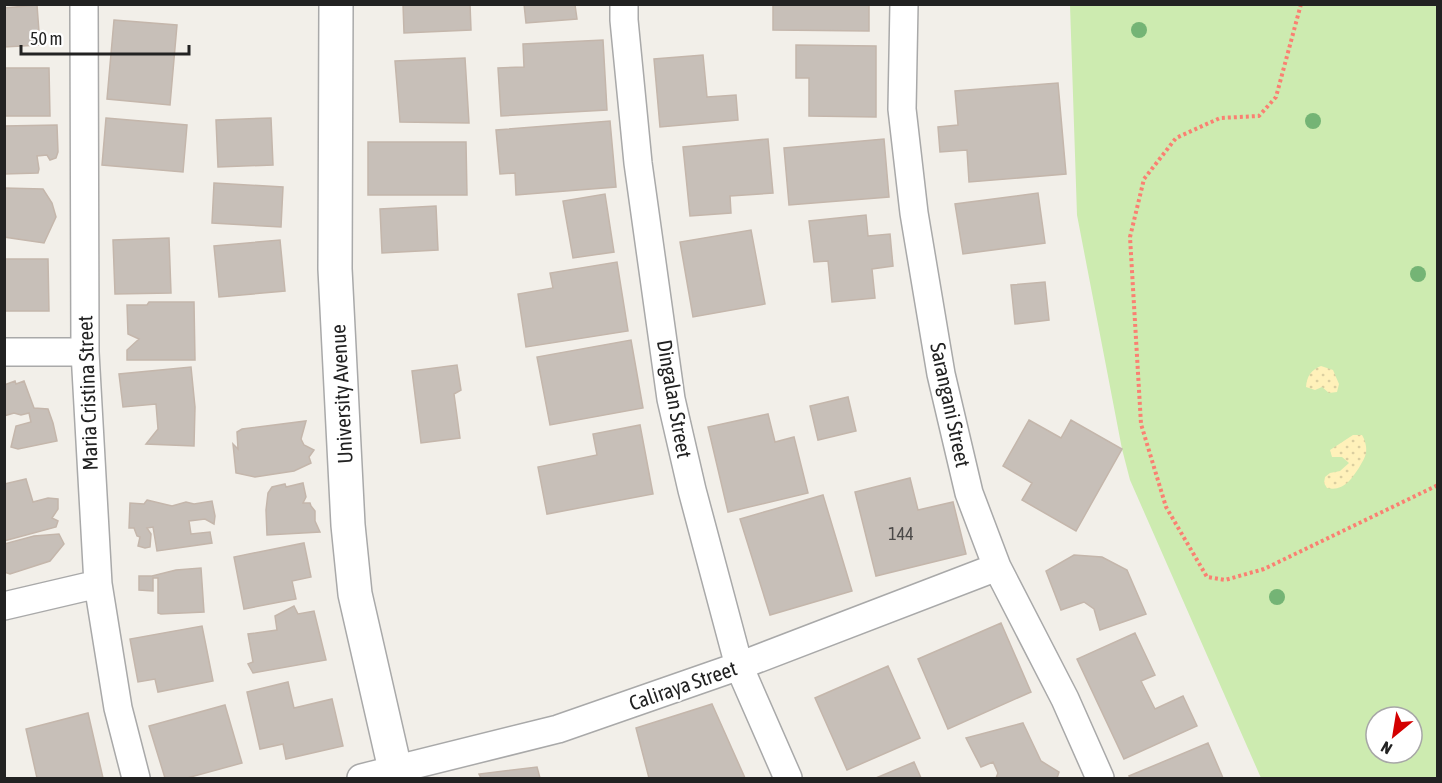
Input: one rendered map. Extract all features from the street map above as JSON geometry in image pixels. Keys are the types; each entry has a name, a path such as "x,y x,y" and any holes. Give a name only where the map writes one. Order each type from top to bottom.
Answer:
{"street":[{"name":"Maria Cristina Street","path":"84,4 85,352 98,584 118,708 136,778"},
{"name":"University Avenue","path":"336,4 335,269 348,525 355,594 396,775"},
{"name":"Dingalan Street","path":"624,4 638,163 670,399 739,666 788,778"},
{"name":"Sarangani Street","path":"904,4 902,109 914,213 941,374 969,493 997,567 1065,699 1100,778"},
{"path":"4,352 85,352"},
{"name":"Caliraya Street","path":"361,778 396,775 558,729 739,666 997,567"},
{"path":"4,606 98,584"}],"path":[{"path":"1301,4 1276,97 1265,110 1259,116 1220,117 1176,138 1144,179 1130,237 1141,424 1166,507 1207,577 1225,580 1264,569 1437,485"}],"green space":[{"path":"1070,5 1437,5 1437,778 1261,778 1130,480 1077,215"}],"sand":[{"path":"1321,366 1333,370 1339,384 1337,392 1329,393 1322,387 1315,390 1306,387 1310,374"},
{"path":"1353,435 1363,437 1366,444 1364,458 1354,475 1346,483 1338,488 1327,488 1324,483 1325,477 1330,473 1340,471 1349,463 1342,457 1332,457 1330,450"}],"building":[{"path":"403,4 470,4 471,30 404,33"},
{"path":"524,4 582,4 575,5 577,19 526,23"},
{"path":"773,4 869,4 869,31 773,30"},
{"path":"37,5 40,45 4,47 4,8"},
{"path":"114,20 177,25 170,105 107,99"},
{"path":"603,40 607,110 501,116 498,68 524,67 523,44"},
{"path":"796,45 876,46 876,117 809,116 809,78 796,78"},
{"path":"703,55 707,97 736,95 738,120 660,127 654,59"},
{"path":"465,58 469,123 400,122 395,61"},
{"path":"4,68 49,68 50,116 4,116"},
{"path":"1058,83 1066,174 969,182 967,150 940,152 938,127 958,125 955,91"},
{"path":"106,118 187,125 183,172 102,165"},
{"path":"271,118 273,165 218,167 216,120"},
{"path":"610,121 616,187 516,195 515,173 500,174 496,130"},
{"path":"57,125 58,152 56,158 50,160 47,155 37,156 38,173 4,174 4,126"},
{"path":"768,139 773,193 730,196 731,213 690,216 683,147"},
{"path":"884,139 889,197 789,205 784,148"},
{"path":"368,142 466,142 467,195 368,195"},
{"path":"214,183 283,187 281,227 212,223"},
{"path":"4,188 43,189 52,203 56,217 44,243 4,237"},
{"path":"1038,193 1045,243 963,254 955,204"},
{"path":"605,194 614,252 573,258 563,201"},
{"path":"436,206 438,250 382,253 380,209"},
{"path":"866,215 868,236 890,234 893,266 872,269 875,298 832,302 828,261 814,262 809,221"},
{"path":"751,230 765,304 693,317 680,242"},
{"path":"169,238 171,293 115,294 113,240"},
{"path":"280,240 285,291 219,297 214,246"},
{"path":"4,259 48,259 49,311 4,311"},
{"path":"617,262 628,331 526,347 518,294 553,288 550,273"},
{"path":"1045,282 1049,320 1015,324 1011,285"},
{"path":"149,302 194,302 195,360 127,360 127,350 139,339 128,334 127,305 147,305"},
{"path":"631,340 643,408 550,425 537,357"},
{"path":"457,365 461,390 454,394 460,438 421,443 412,371"},
{"path":"191,367 195,407 194,446 146,444 158,429 156,404 123,407 119,374"},
{"path":"15,381 16,384 24,381 34,408 48,409 57,441 18,449 11,447 16,426 31,422 29,413 4,416 4,385"},
{"path":"848,397 856,431 818,440 810,406"},
{"path":"768,414 775,442 794,437 808,493 728,512 708,427"},
{"path":"1029,420 1061,438 1071,420 1122,449 1076,531 1022,500 1032,483 1003,466"},
{"path":"306,421 301,439 304,445 314,450 309,457 311,463 294,471 255,477 236,473 233,444 238,449 237,432 242,429"},
{"path":"640,425 653,494 547,514 538,467 597,455 593,434"},
{"path":"910,478 918,510 953,502 966,554 876,576 855,492"},
{"path":"26,479 33,502 48,498 58,499 58,509 52,518 58,521 56,527 4,541 4,484"},
{"path":"303,483 306,497 303,503 310,503 315,511 315,521 320,532 267,535 266,510 268,493 272,487"},
{"path":"823,495 852,591 770,615 740,519"},
{"path":"147,500 172,506 186,502 194,504 212,501 214,524 205,519 189,521 191,534 210,532 212,543 157,551 153,527 147,528 151,534 150,547 138,546 140,537 137,536 134,528 129,528 130,503 144,504"},
{"path":"59,534 64,544 50,561 10,574 4,572 4,544 34,536"},
{"path":"304,543 311,577 292,581 296,599 244,609 234,557"},
{"path":"1074,555 1102,557 1127,570 1146,614 1100,630 1094,609 1084,602 1061,610 1046,571"},
{"path":"201,568 204,612 158,613 158,578 153,578 153,591 139,590 139,576"},
{"path":"294,606 298,614 314,611 326,660 253,673 248,664 253,662 248,634 277,630 275,616"},
{"path":"1001,623 1031,692 948,729 918,659"},
{"path":"202,626 213,681 158,692 155,679 138,682 130,639"},
{"path":"1135,633 1155,675 1141,681 1155,709 1183,696 1197,726 1124,759 1077,659"},
{"path":"888,666 920,738 847,770 815,698"},
{"path":"288,682 294,708 332,699 343,746 286,759 283,744 260,749 247,692"},
{"path":"712,704 745,778 649,778 636,728"},
{"path":"225,705 242,763 187,778 165,778 149,726"},
{"path":"88,713 103,778 37,778 26,729"},
{"path":"1023,723 1041,761 1059,772 1057,778 996,778 998,773 993,762 981,767 966,738"},
{"path":"1208,743 1223,778 1130,778 1129,776"},
{"path":"914,762 921,778 876,778"},
{"path":"537,767 540,778 481,778 479,774"}]}
